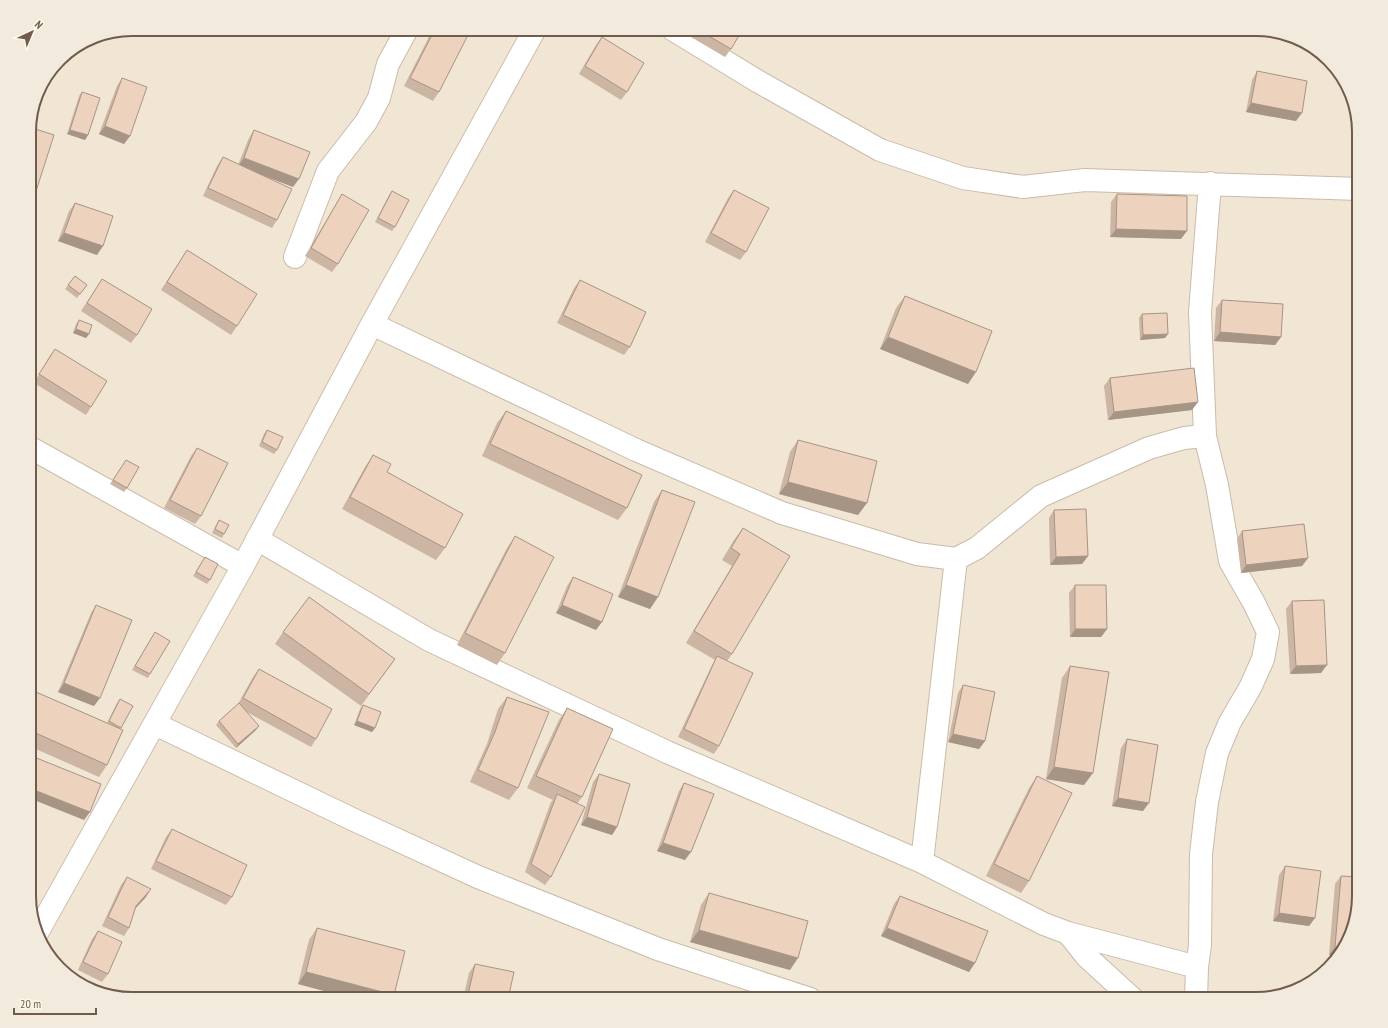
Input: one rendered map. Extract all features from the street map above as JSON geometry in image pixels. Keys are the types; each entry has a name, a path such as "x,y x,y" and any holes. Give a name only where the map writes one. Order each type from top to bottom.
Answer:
{"street":[{"path":"295,257 328,170 370,116 379,98 388,64 403,36"},
{"path":"41,926 243,566 372,324 531,36"},
{"path":"683,36 759,82 880,150 963,178 1023,187 1085,180 1352,189"},
{"path":"1196,992 1197,966 1200,945 1200,854 1211,781 1217,753 1230,722 1250,688 1263,659 1268,632 1254,603 1230,561 1217,484 1205,436 1200,312 1210,184"},
{"path":"372,324 636,450 782,513 917,554 956,559 977,548 1041,496 1149,448 1184,438 1205,436"},
{"path":"39,461 243,566"},
{"path":"257,540 429,640 667,752 922,862 1044,924 1068,933 1197,966"},
{"path":"922,862 956,559"},
{"path":"155,724 352,819 478,877 658,949 789,992"},
{"path":"1068,933 1087,957 1125,992"}],"shaded area":[{"path":"1256,36 1287,41 1310,52 1332,73 1342,89 1349,107 1352,132 1352,896 1349,921 1336,950 1310,976 1287,987 1263,992 125,992 95,985 73,972 52,950 46,939 39,921 36,903 36,125 43,95 56,73 78,52 95,43 119,37"}],"building":[{"path":"431,36 467,36 439,92 410,78"},
{"path":"709,36 739,36 731,49"},
{"path":"602,37 644,63 627,92 585,66"},
{"path":"1257,71 1307,81 1302,113 1251,103"},
{"path":"122,78 147,87 130,136 105,126"},
{"path":"82,92 100,98 88,135 70,130"},
{"path":"36,129 54,135 36,191"},
{"path":"254,130 310,152 299,179 244,158"},
{"path":"223,157 292,189 277,220 208,188"},
{"path":"734,190 769,208 746,252 711,233"},
{"path":"392,191 409,200 395,227 378,218"},
{"path":"342,194 369,210 338,264 311,248"},
{"path":"1117,194 1187,196 1187,231 1116,229"},
{"path":"75,203 113,216 103,246 64,233"},
{"path":"187,250 257,294 237,326 167,282"},
{"path":"75,276 87,285 80,294 68,285"},
{"path":"102,279 152,309 137,335 87,303"},
{"path":"580,280 646,312 630,347 563,315"},
{"path":"905,296 992,331 976,372 888,337"},
{"path":"1222,300 1283,304 1281,337 1220,332"},
{"path":"1167,313 1168,334 1143,335 1142,314"},
{"path":"79,320 92,325 89,334 76,329"},
{"path":"55,349 107,381 91,407 39,374"},
{"path":"1194,368 1198,402 1114,412 1110,378"},
{"path":"506,411 642,475 627,508 490,444"},
{"path":"267,430 283,437 277,450 262,442"},
{"path":"798,440 877,461 867,503 788,482"},
{"path":"197,448 228,463 201,516 170,500"},
{"path":"373,455 391,464 387,472 463,514 445,548 350,497"},
{"path":"126,460 139,467 127,488 113,480"},
{"path":"662,490 695,502 658,597 626,585"},
{"path":"1086,509 1088,556 1056,557 1054,510"},
{"path":"219,520 229,525 224,534 215,529"},
{"path":"1304,524 1308,558 1246,565 1242,531"},
{"path":"743,528 790,556 732,654 694,631 740,554 731,548"},
{"path":"515,536 554,557 505,653 465,633"},
{"path":"205,557 218,564 210,580 196,572"},
{"path":"573,577 613,594 602,622 562,605"},
{"path":"1075,585 1106,585 1107,629 1075,629"},
{"path":"309,597 395,659 369,694 283,632"},
{"path":"1324,600 1327,665 1296,666 1292,601"},
{"path":"96,605 132,620 100,698 64,683"},
{"path":"155,632 170,641 150,674 135,666"},
{"path":"717,656 753,673 719,746 684,729"},
{"path":"1070,666 1109,672 1093,773 1054,767"},
{"path":"259,669 332,709 316,739 243,698"},
{"path":"963,685 995,692 985,741 953,734"},
{"path":"36,692 123,730 107,765 36,733"},
{"path":"507,697 549,712 518,788 478,770 495,732"},
{"path":"120,699 133,706 121,728 109,721"},
{"path":"239,703 259,726 238,744 219,721"},
{"path":"363,705 381,712 375,728 357,721"},
{"path":"567,708 613,729 582,797 536,776"},
{"path":"1127,739 1158,745 1149,803 1118,798"},
{"path":"36,758 101,784 90,812 36,791"},
{"path":"599,774 630,784 617,827 587,817"},
{"path":"1037,776 1072,793 1029,881 994,864"},
{"path":"684,783 714,794 691,852 663,843"},
{"path":"557,794 585,807 551,877 531,864"},
{"path":"172,829 247,865 232,897 156,861"},
{"path":"1285,866 1321,871 1315,918 1279,913"},
{"path":"1341,876 1352,877 1352,896 1349,921 1342,939 1337,947 1335,947"},
{"path":"127,877 151,889 136,906 129,928 108,917"},
{"path":"709,893 808,921 798,958 699,930"},
{"path":"900,896 988,931 975,963 887,928"},
{"path":"317,928 405,951 395,992 383,992 306,972"},
{"path":"98,931 122,942 108,974 83,962"},
{"path":"475,964 514,972 510,992 469,992"}]}
